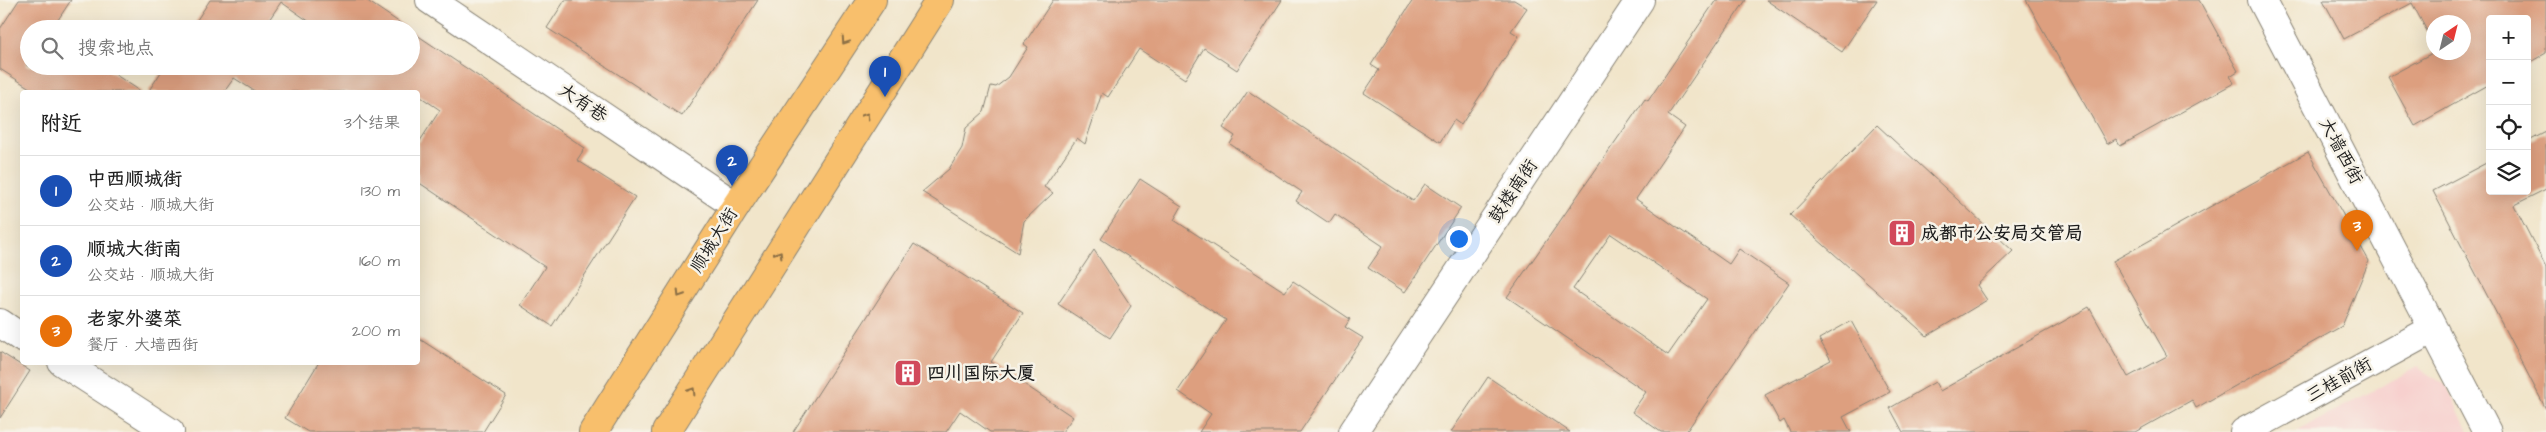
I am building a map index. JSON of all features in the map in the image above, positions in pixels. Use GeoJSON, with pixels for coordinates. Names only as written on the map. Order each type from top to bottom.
{"type":"FeatureCollection","features":[{"type":"Feature","properties":{"kind":"main road","name":"顺城大街"},"geometry":{"type":"LineString","coordinates":[[593,432],[736,206],[872,0]]}},
{"type":"Feature","properties":{"kind":"main road"},"geometry":{"type":"LineString","coordinates":[[666,432],[940,0]]}},
{"type":"Feature","properties":{"kind":"street","name":"大有巷"},"geometry":{"type":"LineString","coordinates":[[430,0],[736,206]]}},
{"type":"Feature","properties":{"kind":"street","name":"鼓楼南街"},"geometry":{"type":"LineString","coordinates":[[1353,432],[1640,0]]}},
{"type":"Feature","properties":{"kind":"street","name":"大墙西街"},"geometry":{"type":"LineString","coordinates":[[2262,0],[2487,432]]}},
{"type":"Feature","properties":{"kind":"street"},"geometry":{"type":"LineString","coordinates":[[0,323],[20,337]]}},
{"type":"Feature","properties":{"kind":"street","name":"三桂前街"},"geometry":{"type":"LineString","coordinates":[[2244,432],[2433,329]]}},
{"type":"Feature","properties":{"kind":"street"},"geometry":{"type":"LineString","coordinates":[[67,365],[170,432]]}},
{"type":"Feature","properties":{"kind":"shaded area"},"geometry":{"type":"Polygon","coordinates":[[[2417,367],[2447,386],[2468,432],[2296,432],[2417,367]]]}},
{"type":"Feature","properties":{"kind":"building"},"geometry":{"type":"Polygon","coordinates":[[[19,0],[71,0],[58,20],[20,20],[20,75],[116,75],[139,90],[33,90],[0,69],[0,29],[19,0]]]}},
{"type":"Feature","properties":{"kind":"building"},"geometry":{"type":"Polygon","coordinates":[[[210,0],[366,0],[396,20],[307,20],[281,2],[269,20],[197,20],[210,0]]]}},
{"type":"Feature","properties":{"kind":"building"},"geometry":{"type":"Polygon","coordinates":[[[565,0],[758,0],[682,116],[547,28],[565,0]]]}},
{"type":"Feature","properties":{"kind":"building"},"geometry":{"type":"Polygon","coordinates":[[[1053,0],[1282,0],[1237,70],[1204,48],[1185,79],[1139,49],[1108,97],[1102,93],[1085,144],[1077,138],[1044,187],[1053,193],[1024,221],[1018,253],[922,192],[949,169],[962,148],[966,128],[984,112],[991,86],[996,87],[1009,77],[1028,47],[1024,44],[1053,0]]]}},
{"type":"Feature","properties":{"kind":"building"},"geometry":{"type":"Polygon","coordinates":[[[1413,0],[1514,0],[1527,8],[1511,31],[1519,36],[1461,125],[1454,120],[1440,142],[1364,93],[1379,70],[1371,65],[1413,0]]]}},
{"type":"Feature","properties":{"kind":"building"},"geometry":{"type":"Polygon","coordinates":[[[1716,0],[1746,0],[1668,115],[1685,127],[1636,199],[1729,264],[1739,249],[1789,283],[1686,432],[1661,432],[1632,412],[1646,392],[1507,297],[1645,99],[1648,101],[1716,0]],[[1611,234],[1573,289],[1668,355],[1707,299],[1611,234]]]}},
{"type":"Feature","properties":{"kind":"building"},"geometry":{"type":"Polygon","coordinates":[[[1766,0],[1877,0],[1842,52],[1766,0]]]}},
{"type":"Feature","properties":{"kind":"building"},"geometry":{"type":"Polygon","coordinates":[[[2026,0],[2199,0],[2238,71],[2230,76],[2234,83],[2120,146],[2116,139],[2107,144],[2026,0]]]}},
{"type":"Feature","properties":{"kind":"building"},"geometry":{"type":"Polygon","coordinates":[[[2323,0],[2546,0],[2546,53],[2531,62],[2531,15],[2486,15],[2486,86],[2415,126],[2388,77],[2426,56],[2426,60],[2471,60],[2471,15],[2426,15],[2426,29],[2412,3],[2344,39],[2323,0]]]}},
{"type":"Feature","properties":{"kind":"building"},"geometry":{"type":"Polygon","coordinates":[[[420,37],[585,148],[577,160],[635,197],[552,326],[520,305],[545,267],[420,183],[420,141],[440,110],[420,96],[420,90],[253,90],[234,78],[225,90],[149,90],[159,75],[420,75],[420,37]]]}},
{"type":"Feature","properties":{"kind":"building"},"geometry":{"type":"Polygon","coordinates":[[[1248,91],[1413,201],[1425,184],[1461,208],[1405,292],[1368,268],[1383,246],[1335,214],[1329,223],[1296,201],[1302,192],[1230,144],[1235,136],[1223,128],[1248,91]]]}},
{"type":"Feature","properties":{"kind":"building","name":"成都市公安局交管局"},"geometry":{"type":"Polygon","coordinates":[[[1877,125],[2013,251],[1977,285],[1987,300],[1927,336],[1790,215],[1877,125]]]}},
{"type":"Feature","properties":{"kind":"building"},"geometry":{"type":"Polygon","coordinates":[[[2546,132],[2546,189],[2514,205],[2546,267],[2546,409],[2433,191],[2486,163],[2486,195],[2531,195],[2531,140],[2546,132]]]}},
{"type":"Feature","properties":{"kind":"building"},"geometry":{"type":"Polygon","coordinates":[[[2308,152],[2369,261],[2342,326],[2196,408],[2192,400],[2135,432],[1903,432],[1890,408],[1935,382],[1940,391],[2089,307],[2128,377],[2167,356],[2113,261],[2308,152]]]}},
{"type":"Feature","properties":{"kind":"building"},"geometry":{"type":"Polygon","coordinates":[[[1140,179],[1182,206],[1174,220],[1285,292],[1293,281],[1350,319],[1345,327],[1363,338],[1300,432],[1199,432],[1211,414],[1178,391],[1226,320],[1101,239],[1140,179]]]}},
{"type":"Feature","properties":{"kind":"building","name":"四川国际大厦"},"geometry":{"type":"Polygon","coordinates":[[[914,244],[1023,313],[991,362],[1073,417],[1062,432],[990,432],[960,411],[946,432],[793,432],[914,244]]]}},
{"type":"Feature","properties":{"kind":"building"},"geometry":{"type":"Polygon","coordinates":[[[1094,250],[1131,306],[1110,338],[1058,304],[1094,250]]]}},
{"type":"Feature","properties":{"kind":"building"},"geometry":{"type":"Polygon","coordinates":[[[1851,321],[1890,392],[1843,417],[1851,432],[1790,432],[1784,420],[1780,423],[1765,395],[1831,360],[1819,339],[1851,321]]]}},
{"type":"Feature","properties":{"kind":"building"},"geometry":{"type":"Polygon","coordinates":[[[420,339],[506,395],[483,432],[308,432],[285,418],[317,365],[420,365],[420,339]]]}},
{"type":"Feature","properties":{"kind":"building"},"geometry":{"type":"Polygon","coordinates":[[[0,352],[30,371],[0,418],[0,352]]]}},
{"type":"Feature","properties":{"kind":"building"},"geometry":{"type":"Polygon","coordinates":[[[1488,377],[1570,432],[1451,432],[1488,377]]]}},
{"type":"Feature","properties":{"kind":"place","name":"中西顺城街"},"geometry":{"type":"Point","coordinates":[885,97]}},
{"type":"Feature","properties":{"kind":"place","name":"顺城大街南"},"geometry":{"type":"Point","coordinates":[732,186]}},
{"type":"Feature","properties":{"kind":"place","name":"成都市公安局交管局"},"geometry":{"type":"Point","coordinates":[1902,233]}},
{"type":"Feature","properties":{"kind":"place","name":"老家外婆菜"},"geometry":{"type":"Point","coordinates":[2357,251]}},
{"type":"Feature","properties":{"kind":"place","name":"四川国际大厦"},"geometry":{"type":"Point","coordinates":[908,373]}}]}
